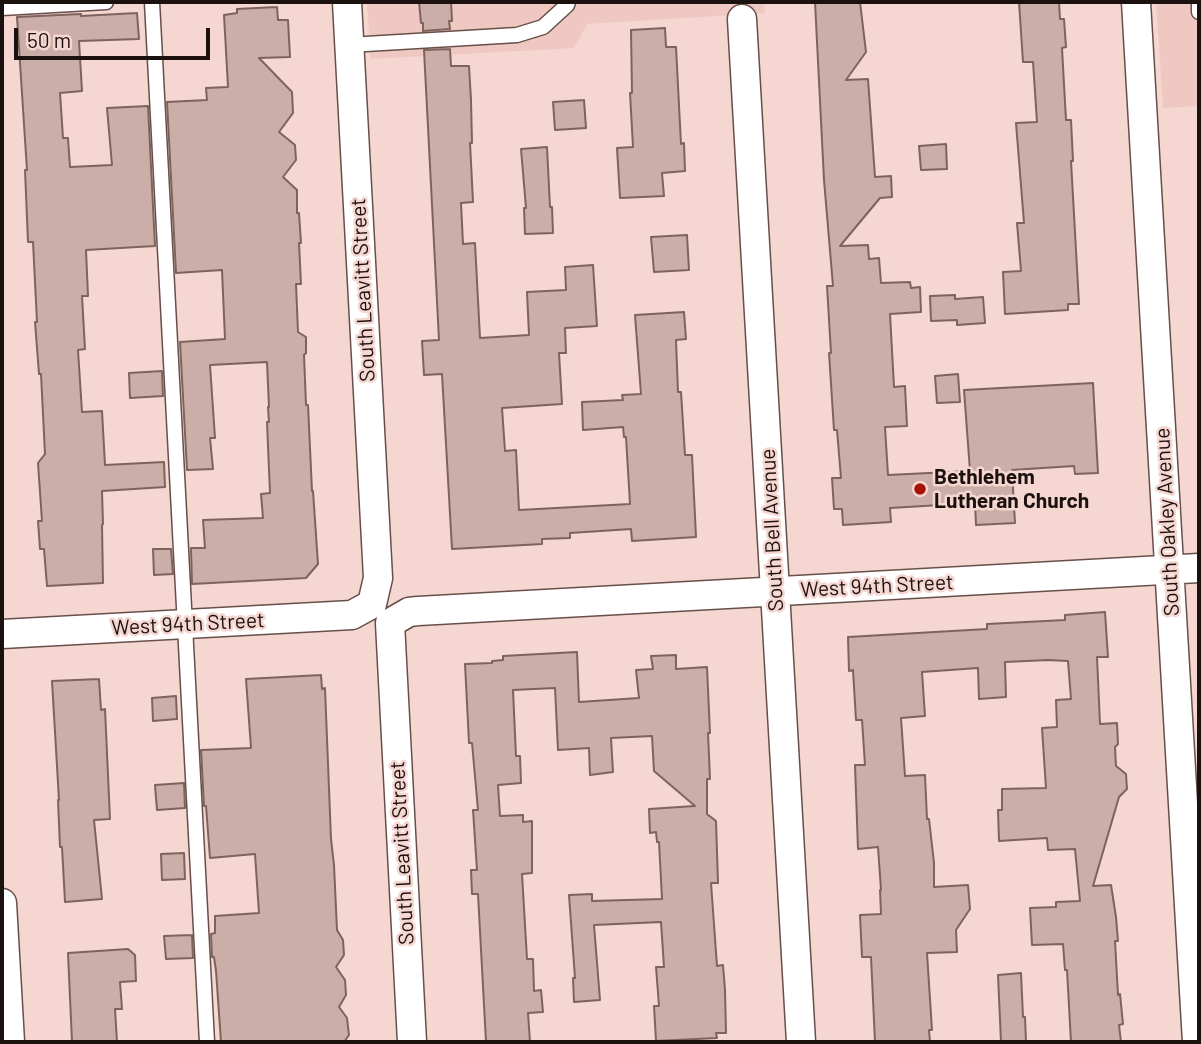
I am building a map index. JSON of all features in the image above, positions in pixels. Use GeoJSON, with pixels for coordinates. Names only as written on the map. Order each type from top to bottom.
{"type":"FeatureCollection","features":[{"type":"Feature","properties":{"kind":"street","name":"South Leavitt Street"},"geometry":{"type":"LineString","coordinates":[[347,2],[387,604],[412,1042]]}},
{"type":"Feature","properties":{"kind":"street","name":"South Oakley Avenue"},"geometry":{"type":"LineString","coordinates":[[1136,2],[1197,1042]]}},
{"type":"Feature","properties":{"kind":"street","name":"South Bell Avenue"},"geometry":{"type":"LineString","coordinates":[[743,19],[801,1042]]}},
{"type":"Feature","properties":{"kind":"street","name":"West 94th Street"},"geometry":{"type":"LineString","coordinates":[[2,634],[352,615],[387,604],[775,591],[1199,568]]}},
{"type":"Feature","properties":{"kind":"street"},"geometry":{"type":"LineString","coordinates":[[2,903],[10,1042]]}},
{"type":"Feature","properties":{"kind":"lane"},"geometry":{"type":"LineString","coordinates":[[2,8],[106,2]]}},
{"type":"Feature","properties":{"kind":"lane"},"geometry":{"type":"LineString","coordinates":[[152,2],[207,1042]]}},
{"type":"Feature","properties":{"kind":"lane"},"geometry":{"type":"LineString","coordinates":[[349,44],[517,35],[543,27],[568,2]]}},
{"type":"Feature","properties":{"kind":"lane"},"geometry":{"type":"LineString","coordinates":[[1199,2],[1199,12]]}},
{"type":"Feature","properties":{"kind":"shaded area"},"geometry":{"type":"Polygon","coordinates":[[[367,2],[764,2],[765,13],[587,24],[574,48],[371,59],[367,2]]]}},
{"type":"Feature","properties":{"kind":"shaded area"},"geometry":{"type":"Polygon","coordinates":[[[1156,2],[1199,2],[1199,106],[1163,108],[1156,2]]]}},
{"type":"Feature","properties":{"kind":"building"},"geometry":{"type":"Polygon","coordinates":[[[419,2],[451,2],[450,29],[423,31],[419,2]]]}},
{"type":"Feature","properties":{"kind":"building"},"geometry":{"type":"Polygon","coordinates":[[[815,2],[860,2],[866,52],[846,80],[868,79],[875,177],[891,176],[892,197],[880,198],[840,246],[868,245],[869,259],[879,258],[881,283],[910,282],[911,288],[920,287],[921,312],[890,314],[894,387],[905,386],[907,426],[885,427],[888,475],[970,471],[964,390],[1093,383],[1098,473],[1075,474],[1074,466],[1012,470],[1015,523],[976,525],[975,503],[890,508],[891,522],[843,525],[842,509],[834,509],[832,478],[841,478],[837,430],[834,430],[829,353],[827,286],[833,286],[824,180],[815,2]]]}},
{"type":"Feature","properties":{"kind":"building"},"geometry":{"type":"Polygon","coordinates":[[[1019,2],[1059,2],[1060,19],[1064,19],[1066,47],[1062,48],[1066,120],[1071,120],[1079,304],[1068,304],[1068,310],[1005,314],[1003,272],[1021,271],[1017,223],[1024,223],[1016,123],[1037,122],[1033,62],[1023,62],[1019,2]]]}},
{"type":"Feature","properties":{"kind":"building"},"geometry":{"type":"Polygon","coordinates":[[[277,7],[278,20],[288,20],[290,57],[259,58],[292,92],[293,113],[279,132],[295,145],[296,160],[283,177],[297,190],[301,243],[301,284],[296,284],[298,332],[306,337],[306,405],[318,564],[306,578],[192,584],[191,548],[205,548],[203,520],[263,518],[261,494],[270,493],[267,362],[210,365],[215,438],[210,438],[213,469],[187,470],[180,342],[225,339],[222,270],[176,273],[167,102],[207,100],[206,88],[228,87],[224,15],[237,13],[237,9],[277,7]]]}},
{"type":"Feature","properties":{"kind":"building"},"geometry":{"type":"Polygon","coordinates":[[[137,13],[139,39],[79,41],[82,91],[60,93],[63,138],[68,138],[70,167],[112,165],[107,108],[148,106],[155,246],[86,250],[88,296],[82,296],[85,349],[78,350],[82,412],[102,411],[105,465],[164,462],[165,487],[102,491],[103,583],[47,586],[44,549],[40,549],[38,521],[42,521],[38,463],[45,454],[35,322],[33,242],[28,242],[27,170],[17,17],[137,13]]]}},
{"type":"Feature","properties":{"kind":"building"},"geometry":{"type":"Polygon","coordinates":[[[665,28],[666,47],[676,47],[685,171],[662,173],[664,196],[620,198],[617,148],[633,147],[631,30],[665,28]]]}},
{"type":"Feature","properties":{"kind":"building"},"geometry":{"type":"Polygon","coordinates":[[[450,49],[451,66],[469,66],[473,202],[461,203],[463,244],[475,243],[480,338],[529,335],[527,292],[566,290],[565,267],[593,265],[597,326],[565,328],[566,353],[559,353],[562,404],[502,408],[505,451],[516,450],[519,510],[630,504],[623,427],[583,430],[582,402],[623,400],[622,395],[641,394],[635,315],[684,312],[686,339],[676,340],[678,392],[681,392],[685,455],[692,455],[696,537],[632,541],[631,529],[570,533],[570,538],[542,539],[542,544],[452,549],[442,374],[424,375],[422,341],[439,340],[424,50],[450,49]]]}},
{"type":"Feature","properties":{"kind":"building"},"geometry":{"type":"Polygon","coordinates":[[[584,100],[586,128],[555,130],[553,102],[584,100]]]}},
{"type":"Feature","properties":{"kind":"building"},"geometry":{"type":"Polygon","coordinates":[[[946,144],[947,169],[921,170],[919,146],[946,144]]]}},
{"type":"Feature","properties":{"kind":"building"},"geometry":{"type":"Polygon","coordinates":[[[547,147],[553,233],[525,234],[526,208],[521,149],[547,147]]]}},
{"type":"Feature","properties":{"kind":"building"},"geometry":{"type":"Polygon","coordinates":[[[687,235],[689,270],[654,272],[651,237],[687,235]]]}},
{"type":"Feature","properties":{"kind":"building"},"geometry":{"type":"Polygon","coordinates":[[[955,295],[955,299],[983,297],[985,323],[957,325],[957,320],[931,321],[930,296],[955,295]]]}},
{"type":"Feature","properties":{"kind":"building"},"geometry":{"type":"Polygon","coordinates":[[[162,371],[163,396],[130,398],[129,373],[162,371]]]}},
{"type":"Feature","properties":{"kind":"building"},"geometry":{"type":"Polygon","coordinates":[[[958,374],[960,402],[937,403],[935,376],[958,374]]]}},
{"type":"Feature","properties":{"kind":"building"},"geometry":{"type":"Polygon","coordinates":[[[153,549],[171,549],[173,574],[154,575],[153,549]]]}},
{"type":"Feature","properties":{"kind":"building"},"geometry":{"type":"Polygon","coordinates":[[[1105,612],[1108,657],[1097,657],[1100,724],[1117,723],[1116,766],[1126,774],[1127,789],[1119,797],[1093,886],[1111,885],[1118,941],[1115,941],[1118,995],[1120,994],[1123,1024],[1119,1025],[1121,1042],[1071,1042],[1063,944],[1032,945],[1030,908],[1056,907],[1056,902],[1080,901],[1075,849],[1048,850],[1047,838],[999,841],[998,810],[1002,810],[1002,789],[1046,788],[1042,728],[1057,727],[1056,700],[1071,699],[1068,661],[1048,660],[1005,662],[1006,697],[979,699],[978,668],[922,672],[925,716],[901,718],[905,776],[925,775],[934,887],[968,885],[970,909],[956,930],[957,952],[927,953],[932,1030],[929,1030],[930,1042],[875,1042],[871,957],[862,957],[860,915],[881,914],[881,890],[878,847],[858,849],[855,765],[865,765],[862,720],[856,720],[853,670],[849,671],[848,637],[987,629],[987,624],[1065,620],[1065,615],[1105,612]]]}},
{"type":"Feature","properties":{"kind":"building"},"geometry":{"type":"Polygon","coordinates":[[[577,652],[579,702],[639,698],[636,670],[653,669],[651,656],[676,655],[676,669],[707,667],[710,779],[707,779],[707,814],[716,821],[718,883],[711,883],[717,966],[723,965],[725,990],[726,1033],[716,1033],[717,1038],[656,1041],[654,1006],[659,1006],[656,967],[664,967],[661,922],[594,925],[600,1000],[574,1002],[575,978],[569,895],[592,894],[592,901],[662,899],[659,842],[656,832],[650,833],[649,809],[695,806],[654,771],[652,736],[611,738],[613,772],[590,775],[589,748],[558,750],[555,688],[513,690],[516,756],[520,756],[521,783],[498,785],[500,816],[523,815],[523,822],[532,821],[532,873],[522,874],[527,959],[533,959],[534,991],[541,990],[543,1012],[528,1013],[530,1042],[486,1042],[478,894],[472,894],[471,870],[477,870],[473,810],[478,810],[472,743],[469,743],[465,664],[492,663],[503,660],[503,656],[577,652]]]}},
{"type":"Feature","properties":{"kind":"building"},"geometry":{"type":"Polygon","coordinates":[[[321,675],[322,689],[325,688],[337,930],[343,940],[344,955],[336,967],[345,980],[346,995],[339,1007],[347,1018],[349,1035],[344,1042],[221,1042],[211,934],[215,933],[215,916],[259,913],[255,854],[210,858],[201,750],[251,748],[246,679],[321,675]]]}},
{"type":"Feature","properties":{"kind":"building"},"geometry":{"type":"Polygon","coordinates":[[[99,679],[101,710],[105,709],[110,819],[94,820],[102,899],[65,902],[52,681],[99,679]]]}},
{"type":"Feature","properties":{"kind":"building"},"geometry":{"type":"Polygon","coordinates":[[[176,696],[177,719],[153,721],[152,698],[176,696]]]}},
{"type":"Feature","properties":{"kind":"building"},"geometry":{"type":"Polygon","coordinates":[[[184,783],[185,808],[157,810],[155,785],[184,783]]]}},
{"type":"Feature","properties":{"kind":"building"},"geometry":{"type":"Polygon","coordinates":[[[184,853],[185,879],[162,880],[161,854],[184,853]]]}},
{"type":"Feature","properties":{"kind":"building"},"geometry":{"type":"Polygon","coordinates":[[[192,935],[193,958],[166,959],[164,936],[192,935]]]}},
{"type":"Feature","properties":{"kind":"building"},"geometry":{"type":"Polygon","coordinates":[[[128,949],[135,955],[136,981],[120,982],[122,1009],[115,1009],[117,1042],[72,1042],[68,953],[128,949]]]}},
{"type":"Feature","properties":{"kind":"building"},"geometry":{"type":"Polygon","coordinates":[[[1021,973],[1026,1042],[1001,1042],[998,975],[1021,973]]]}},
{"type":"Feature","properties":{"kind":"place","name":"Bethlehem Lutheran Church"},"geometry":{"type":"Point","coordinates":[920,489]}}]}
